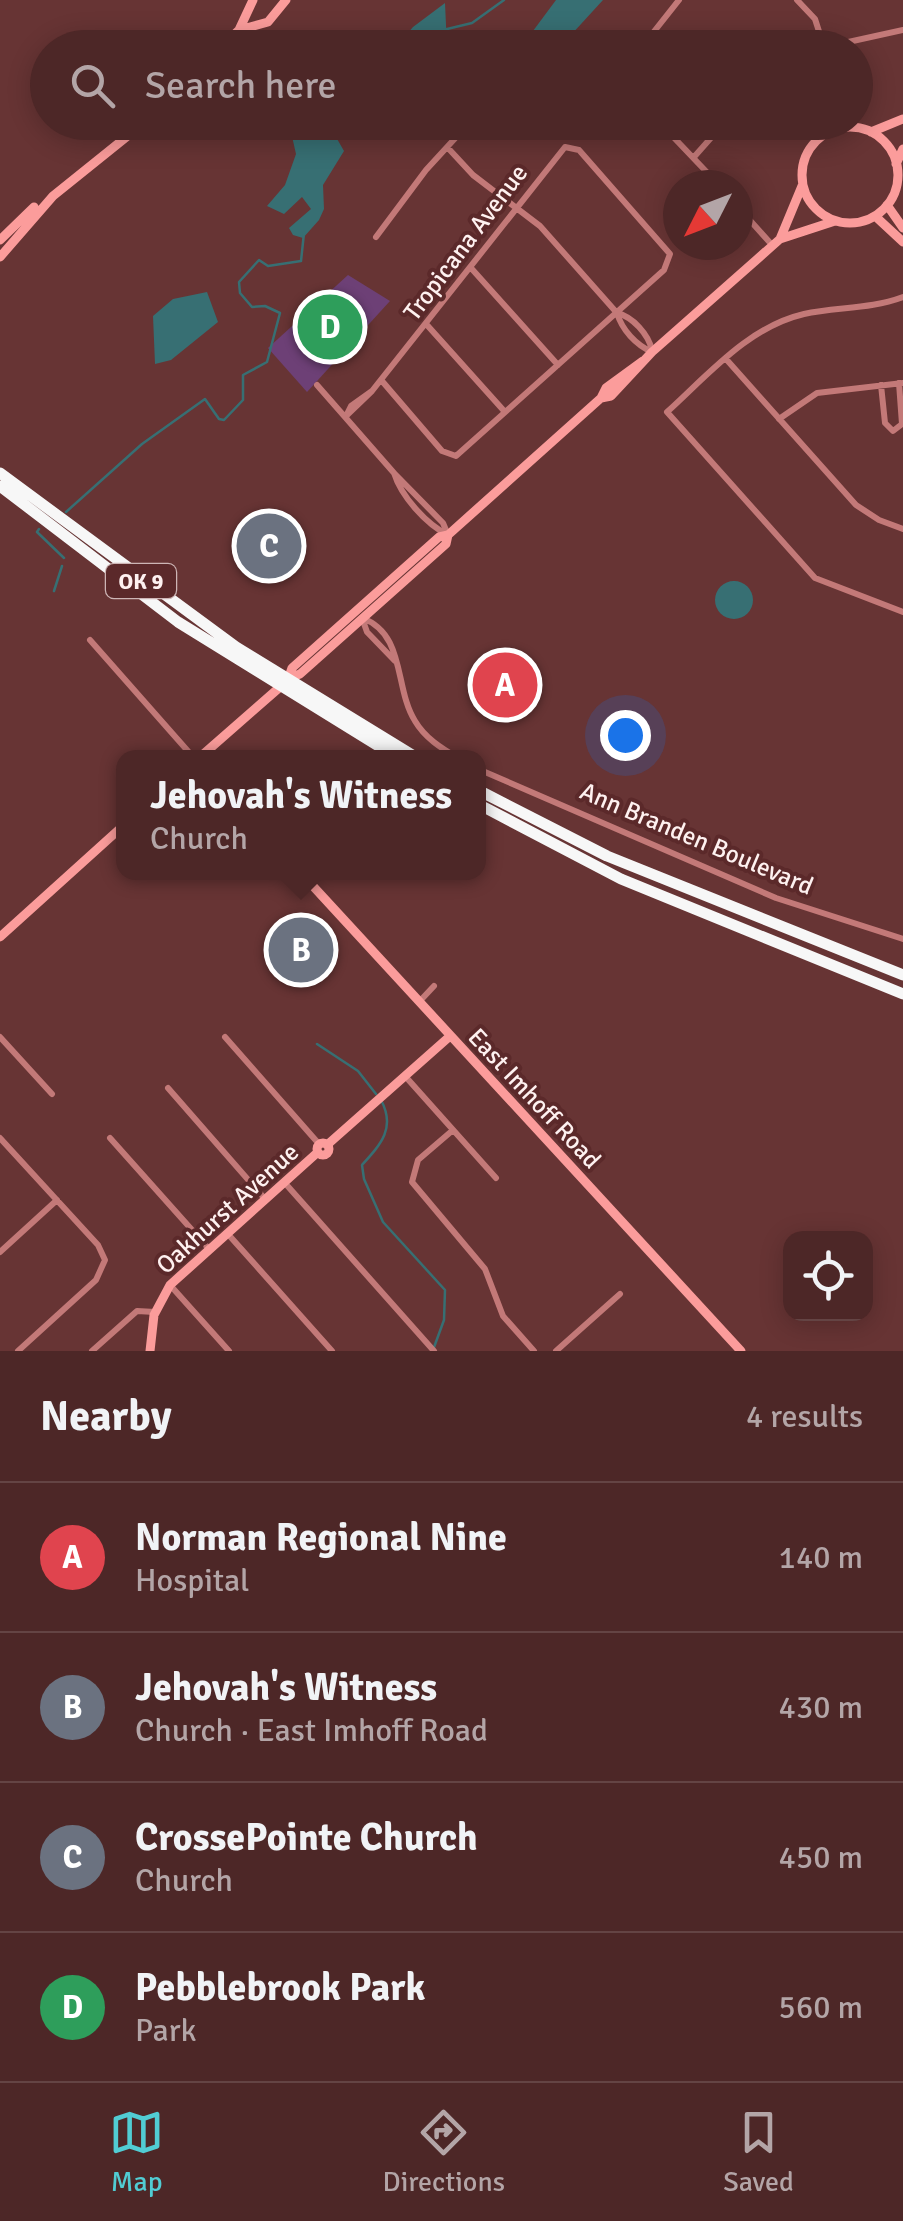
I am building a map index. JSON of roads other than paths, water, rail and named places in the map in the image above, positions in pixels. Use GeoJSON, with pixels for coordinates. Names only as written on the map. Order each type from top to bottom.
{"type":"FeatureCollection","features":[{"type":"Feature","properties":{"kind":"highway","name":"OK 9"},"geometry":{"type":"LineString","coordinates":[[0,473],[151,588],[386,750]]}},
{"type":"Feature","properties":{"kind":"highway","name":"OK 9"},"geometry":{"type":"LineString","coordinates":[[0,486],[178,622],[403,750]]}},
{"type":"Feature","properties":{"kind":"highway"},"geometry":{"type":"LineString","coordinates":[[486,794],[607,856],[903,973]]}},
{"type":"Feature","properties":{"kind":"highway"},"geometry":{"type":"LineString","coordinates":[[486,808],[622,878],[903,994]]}},
{"type":"Feature","properties":{"kind":"highway"},"geometry":{"type":"LineString","coordinates":[[865,979],[903,1002]]}},
{"type":"Feature","properties":{"kind":"street"},"geometry":{"type":"LineString","coordinates":[[239,30],[253,0]]}},
{"type":"Feature","properties":{"kind":"street"},"geometry":{"type":"LineString","coordinates":[[239,30],[268,22],[286,0]]}},
{"type":"Feature","properties":{"kind":"street"},"geometry":{"type":"LineString","coordinates":[[655,30],[679,0]]}},
{"type":"Feature","properties":{"kind":"street"},"geometry":{"type":"LineString","coordinates":[[797,0],[815,20],[818,30]]}},
{"type":"Feature","properties":{"kind":"street"},"geometry":{"type":"LineString","coordinates":[[873,36],[903,30]]}},
{"type":"Feature","properties":{"kind":"street"},"geometry":{"type":"LineString","coordinates":[[873,131],[903,120]]}},
{"type":"Feature","properties":{"kind":"street"},"geometry":{"type":"LineString","coordinates":[[286,682],[292,668],[305,656],[439,537],[448,535],[601,398],[606,388],[776,242],[835,221],[856,223],[875,216],[887,205],[896,187],[896,164],[888,147],[873,134]]}},
{"type":"Feature","properties":{"kind":"street"},"geometry":{"type":"LineString","coordinates":[[0,257],[53,196],[123,140]]}},
{"type":"Feature","properties":{"kind":"street"},"geometry":{"type":"LineString","coordinates":[[376,237],[426,170],[455,140]]}},
{"type":"Feature","properties":{"kind":"street"},"geometry":{"type":"LineString","coordinates":[[677,140],[706,170]]}},
{"type":"Feature","properties":{"kind":"street"},"geometry":{"type":"LineString","coordinates":[[694,157],[709,140]]}},
{"type":"Feature","properties":{"kind":"street"},"geometry":{"type":"LineString","coordinates":[[776,242],[803,185],[804,160],[817,140]]}},
{"type":"Feature","properties":{"kind":"street","name":"Tropicana Avenue"},"geometry":{"type":"LineString","coordinates":[[346,416],[382,381],[427,325],[558,152],[572,146],[671,258],[617,313]]}},
{"type":"Feature","properties":{"kind":"street"},"geometry":{"type":"LineString","coordinates":[[448,148],[474,175],[549,235],[617,313],[628,316],[650,340],[652,352]]}},
{"type":"Feature","properties":{"kind":"street"},"geometry":{"type":"LineString","coordinates":[[896,164],[903,150]]}},
{"type":"Feature","properties":{"kind":"street"},"geometry":{"type":"LineString","coordinates":[[803,185],[812,204],[835,221]]}},
{"type":"Feature","properties":{"kind":"street"},"geometry":{"type":"LineString","coordinates":[[0,240],[38,203],[53,196]]}},
{"type":"Feature","properties":{"kind":"street"},"geometry":{"type":"LineString","coordinates":[[887,205],[903,228]]}},
{"type":"Feature","properties":{"kind":"street"},"geometry":{"type":"LineString","coordinates":[[875,216],[903,242]]}},
{"type":"Feature","properties":{"kind":"street"},"geometry":{"type":"LineString","coordinates":[[753,220],[776,242]]}},
{"type":"Feature","properties":{"kind":"street"},"geometry":{"type":"LineString","coordinates":[[470,268],[558,365]]}},
{"type":"Feature","properties":{"kind":"street"},"geometry":{"type":"LineString","coordinates":[[903,298],[785,320],[752,336],[667,412],[815,578],[903,612]]}},
{"type":"Feature","properties":{"kind":"street"},"geometry":{"type":"LineString","coordinates":[[382,381],[442,451],[452,456],[617,313]]}},
{"type":"Feature","properties":{"kind":"street"},"geometry":{"type":"LineString","coordinates":[[427,325],[505,412]]}},
{"type":"Feature","properties":{"kind":"street"},"geometry":{"type":"LineString","coordinates":[[726,359],[856,505],[879,520],[903,528]]}},
{"type":"Feature","properties":{"kind":"street"},"geometry":{"type":"LineString","coordinates":[[779,419],[812,395],[881,385],[901,383],[902,424],[894,431],[885,423],[881,385]]}},
{"type":"Feature","properties":{"kind":"street"},"geometry":{"type":"LineString","coordinates":[[206,750],[446,544],[448,535],[443,523],[318,385]]}},
{"type":"Feature","properties":{"kind":"street"},"geometry":{"type":"LineString","coordinates":[[362,618],[376,624],[385,634],[415,721],[446,750]]}},
{"type":"Feature","properties":{"kind":"street"},"geometry":{"type":"LineString","coordinates":[[90,640],[190,750]]}},
{"type":"Feature","properties":{"kind":"street","name":"Ann Branden Boulevard"},"geometry":{"type":"LineString","coordinates":[[486,772],[776,898],[903,939]]}},
{"type":"Feature","properties":{"kind":"street"},"geometry":{"type":"LineString","coordinates":[[0,937],[116,831]]}},
{"type":"Feature","properties":{"kind":"street","name":"East Imhoff Road"},"geometry":{"type":"LineString","coordinates":[[307,880],[741,1351]]}},
{"type":"Feature","properties":{"kind":"street"},"geometry":{"type":"LineString","coordinates":[[418,1003],[434,986]]}},
{"type":"Feature","properties":{"kind":"street"},"geometry":{"type":"LineString","coordinates":[[0,1037],[52,1094]]}},
{"type":"Feature","properties":{"kind":"street"},"geometry":{"type":"LineString","coordinates":[[225,1037],[322,1147]]}},
{"type":"Feature","properties":{"kind":"street","name":"Oakhurst Avenue"},"geometry":{"type":"LineString","coordinates":[[150,1351],[155,1312],[170,1285],[449,1037]]}},
{"type":"Feature","properties":{"kind":"street"},"geometry":{"type":"LineString","coordinates":[[405,1076],[496,1178]]}},
{"type":"Feature","properties":{"kind":"street"},"geometry":{"type":"LineString","coordinates":[[168,1088],[266,1199]]}},
{"type":"Feature","properties":{"kind":"street"},"geometry":{"type":"LineString","coordinates":[[452,1130],[418,1160],[412,1182],[485,1269],[503,1316],[534,1351]]}},
{"type":"Feature","properties":{"kind":"street"},"geometry":{"type":"LineString","coordinates":[[0,1138],[102,1251],[105,1266],[18,1351]]}},
{"type":"Feature","properties":{"kind":"street"},"geometry":{"type":"LineString","coordinates":[[110,1138],[209,1249]]}},
{"type":"Feature","properties":{"kind":"street"},"geometry":{"type":"LineString","coordinates":[[284,1182],[432,1350]]}},
{"type":"Feature","properties":{"kind":"street"},"geometry":{"type":"LineString","coordinates":[[0,1252],[56,1200]]}},
{"type":"Feature","properties":{"kind":"street"},"geometry":{"type":"LineString","coordinates":[[228,1232],[332,1351]]}},
{"type":"Feature","properties":{"kind":"street"},"geometry":{"type":"LineString","coordinates":[[170,1285],[230,1351]]}},
{"type":"Feature","properties":{"kind":"street"},"geometry":{"type":"LineString","coordinates":[[556,1351],[620,1294]]}},
{"type":"Feature","properties":{"kind":"street"},"geometry":{"type":"LineString","coordinates":[[92,1351],[136,1310],[155,1312]]}},
{"type":"Feature","properties":{"kind":"water"},"geometry":{"type":"Polygon","coordinates":[[[556,0],[603,0],[576,30],[534,30],[556,0]]]}},
{"type":"Feature","properties":{"kind":"water"},"geometry":{"type":"Polygon","coordinates":[[[445,3],[446,30],[410,30],[445,3]]]}},
{"type":"Feature","properties":{"kind":"water"},"geometry":{"type":"Polygon","coordinates":[[[293,140],[338,140],[344,151],[323,185],[324,209],[319,220],[303,238],[293,235],[289,228],[311,209],[302,197],[284,214],[267,206],[285,185],[296,154],[293,140]]]}},
{"type":"Feature","properties":{"kind":"water"},"geometry":{"type":"Polygon","coordinates":[[[207,292],[218,322],[171,360],[155,364],[153,316],[173,299],[207,292]]]}},
{"type":"Feature","properties":{"kind":"water"},"geometry":{"type":"Polygon","coordinates":[[[734,581],[748,586],[753,600],[748,614],[734,619],[720,614],[715,600],[720,586],[734,581]]]}},
{"type":"Feature","properties":{"kind":"waterway"},"geometry":{"type":"LineString","coordinates":[[443,30],[472,23],[504,0]]}},
{"type":"Feature","properties":{"kind":"waterway"},"geometry":{"type":"LineString","coordinates":[[66,512],[142,444],[205,399],[219,419],[224,420],[243,400],[243,375],[267,362],[280,313],[265,306],[252,307],[240,293],[239,282],[259,260],[268,266],[301,261],[304,233]]}},
{"type":"Feature","properties":{"kind":"waterway"},"geometry":{"type":"LineString","coordinates":[[39,529],[37,532],[64,558]]}},
{"type":"Feature","properties":{"kind":"waterway"},"geometry":{"type":"LineString","coordinates":[[54,591],[62,566]]}},
{"type":"Feature","properties":{"kind":"waterway"},"geometry":{"type":"LineString","coordinates":[[317,1044],[358,1071],[376,1094]]}},
{"type":"Feature","properties":{"kind":"waterway"},"geometry":{"type":"LineString","coordinates":[[381,1100],[387,1127],[362,1165],[364,1179],[383,1222],[445,1290],[444,1320],[433,1350]]}},
{"type":"Feature","properties":{"kind":"place","name":"Pebblebrook Park"},"geometry":{"type":"Point","coordinates":[330,327]}},
{"type":"Feature","properties":{"kind":"place","name":"CrossePointe Church"},"geometry":{"type":"Point","coordinates":[269,546]}},
{"type":"Feature","properties":{"kind":"place","name":"Norman Regional Nine"},"geometry":{"type":"Point","coordinates":[505,685]}},
{"type":"Feature","properties":{"kind":"place","name":"Jehovah's Witness"},"geometry":{"type":"Point","coordinates":[301,950]}}]}
